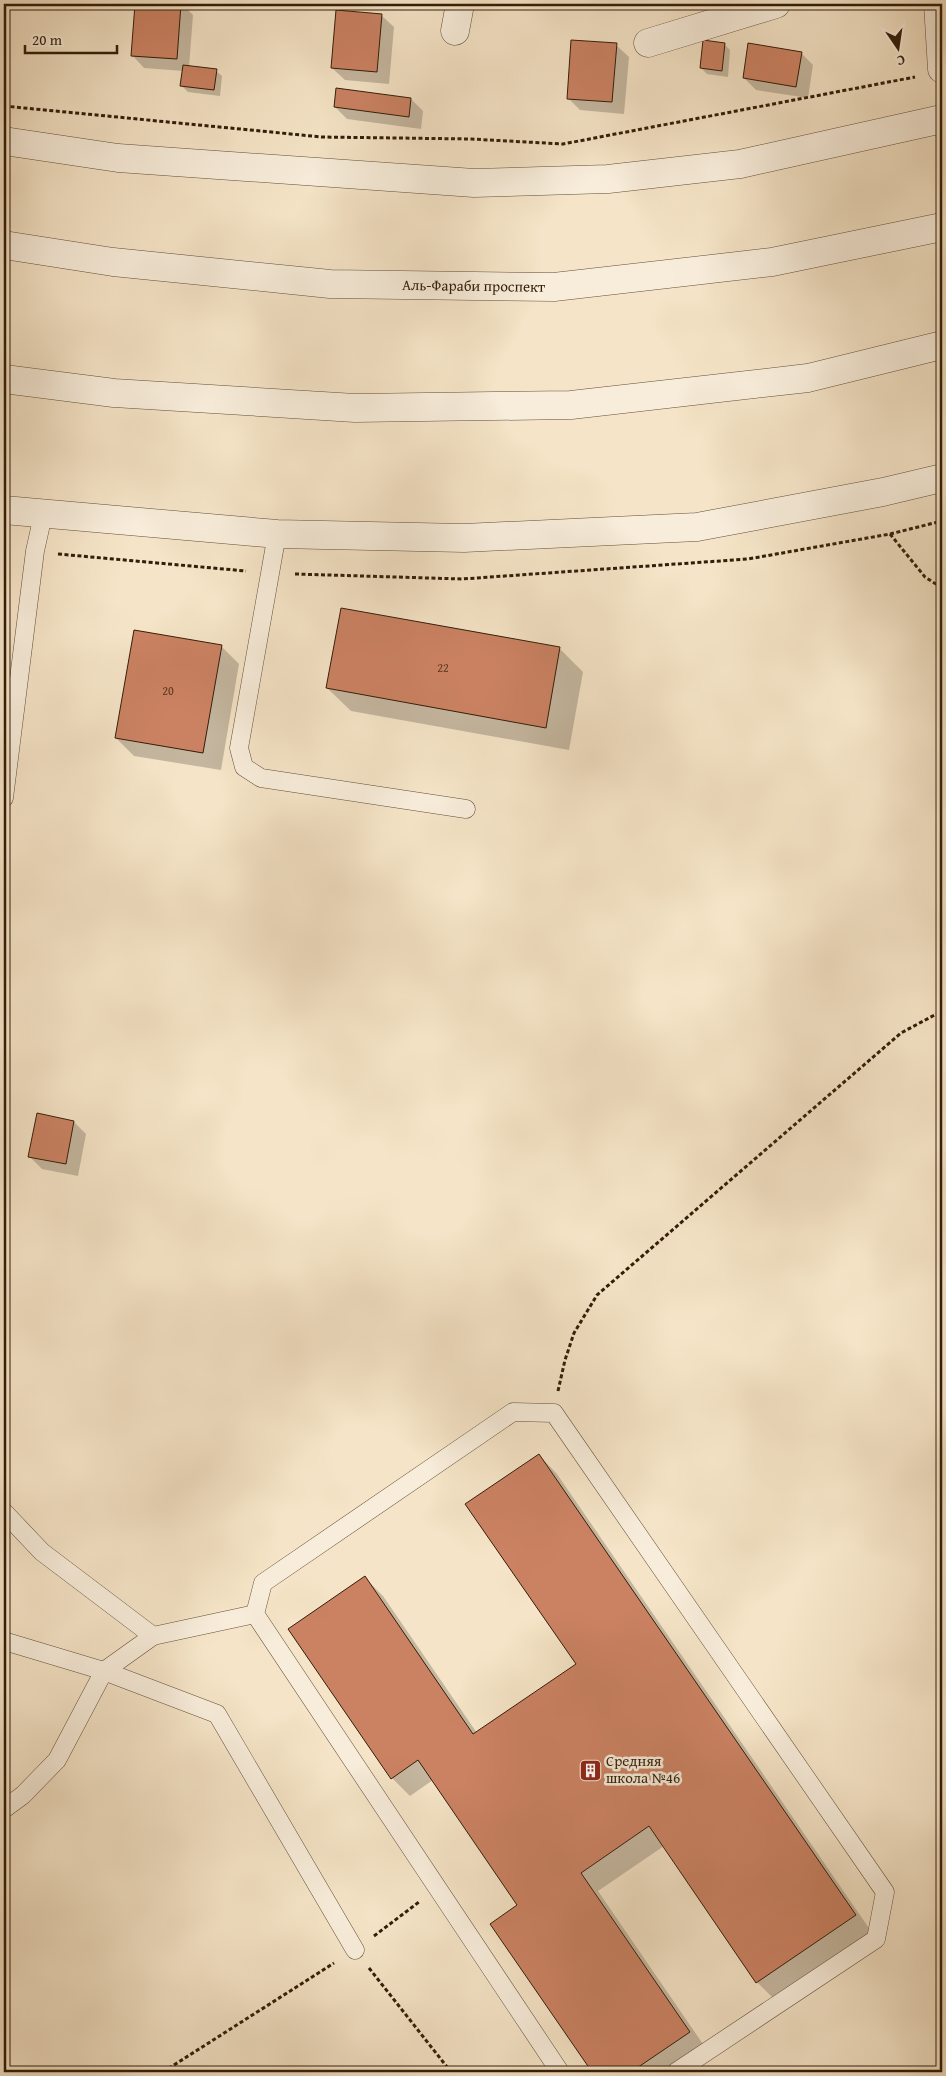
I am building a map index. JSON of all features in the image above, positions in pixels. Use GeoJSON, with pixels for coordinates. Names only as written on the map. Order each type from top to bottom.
{"type":"FeatureCollection","features":[{"type":"Feature","properties":{"kind":"street"},"geometry":{"type":"LineString","coordinates":[[455,31],[460,4]]}},
{"type":"Feature","properties":{"kind":"street"},"geometry":{"type":"LineString","coordinates":[[648,43],[776,4]]}},
{"type":"Feature","properties":{"kind":"street"},"geometry":{"type":"LineString","coordinates":[[932,72],[938,4]]}},
{"type":"Feature","properties":{"kind":"street"},"geometry":{"type":"LineString","coordinates":[[4,141],[118,158],[474,183],[608,179],[740,164],[942,119]]}},
{"type":"Feature","properties":{"kind":"street","name":"Аль-Фараби проспект"},"geometry":{"type":"LineString","coordinates":[[4,245],[114,262],[330,284],[554,287],[772,262],[942,227]]}},
{"type":"Feature","properties":{"kind":"street"},"geometry":{"type":"LineString","coordinates":[[4,379],[114,393],[355,408],[571,405],[808,378],[942,345]]}},
{"type":"Feature","properties":{"kind":"street"},"geometry":{"type":"LineString","coordinates":[[4,510],[43,515],[277,534],[464,538],[697,527],[883,492],[942,478]]}},
{"type":"Feature","properties":{"kind":"lane"},"geometry":{"type":"LineString","coordinates":[[4,798],[35,551],[43,515]]}},
{"type":"Feature","properties":{"kind":"lane"},"geometry":{"type":"LineString","coordinates":[[277,534],[239,748],[244,767],[260,778],[466,809]]}},
{"type":"Feature","properties":{"kind":"lane"},"geometry":{"type":"LineString","coordinates":[[560,2072],[255,1614],[263,1584],[513,1412],[554,1413],[885,1892],[876,1940],[676,2072]]}},
{"type":"Feature","properties":{"kind":"lane"},"geometry":{"type":"LineString","coordinates":[[4,1512],[42,1552],[153,1636]]}},
{"type":"Feature","properties":{"kind":"lane"},"geometry":{"type":"LineString","coordinates":[[4,1809],[23,1795],[57,1760],[104,1671],[153,1636],[255,1614]]}},
{"type":"Feature","properties":{"kind":"lane"},"geometry":{"type":"LineString","coordinates":[[4,1641],[104,1671],[217,1714],[355,1950]]}},
{"type":"Feature","properties":{"kind":"path"},"geometry":{"type":"LineString","coordinates":[[4,106],[322,137],[471,139],[563,144],[932,72]]}},
{"type":"Feature","properties":{"kind":"path"},"geometry":{"type":"LineString","coordinates":[[890,534],[925,577],[942,588]]}},
{"type":"Feature","properties":{"kind":"path"},"geometry":{"type":"LineString","coordinates":[[554,1413],[564,1360],[574,1333],[597,1295],[901,1033],[942,1010]]}},
{"type":"Feature","properties":{"kind":"path"},"geometry":{"type":"LineString","coordinates":[[163,2072],[355,1950],[438,1889]]}},
{"type":"Feature","properties":{"kind":"path"},"geometry":{"type":"LineString","coordinates":[[355,1950],[451,2072]]}},
{"type":"Feature","properties":{"kind":"building"},"geometry":{"type":"Polygon","coordinates":[[[135,4],[181,4],[177,59],[131,56],[135,4]]]}},
{"type":"Feature","properties":{"kind":"building"},"geometry":{"type":"Polygon","coordinates":[[[336,10],[382,14],[377,72],[331,68],[336,10]]]}},
{"type":"Feature","properties":{"kind":"building"},"geometry":{"type":"Polygon","coordinates":[[[571,40],[617,43],[612,102],[567,99],[571,40]]]}},
{"type":"Feature","properties":{"kind":"building"},"geometry":{"type":"Polygon","coordinates":[[[703,40],[725,43],[722,71],[700,68],[703,40]]]}},
{"type":"Feature","properties":{"kind":"building"},"geometry":{"type":"Polygon","coordinates":[[[748,43],[802,52],[796,87],[743,78],[748,43]]]}},
{"type":"Feature","properties":{"kind":"building"},"geometry":{"type":"Polygon","coordinates":[[[183,65],[217,69],[214,90],[180,86],[183,65]]]}},
{"type":"Feature","properties":{"kind":"building"},"geometry":{"type":"Polygon","coordinates":[[[336,88],[411,98],[409,117],[334,107],[336,88]]]}},
{"type":"Feature","properties":{"kind":"building"},"geometry":{"type":"Polygon","coordinates":[[[341,608],[560,647],[546,728],[326,688],[341,608]]]}},
{"type":"Feature","properties":{"kind":"building"},"geometry":{"type":"Polygon","coordinates":[[[134,630],[222,645],[203,753],[115,738],[134,630]]]}},
{"type":"Feature","properties":{"kind":"building"},"geometry":{"type":"Polygon","coordinates":[[[37,1113],[74,1121],[66,1164],[28,1157],[37,1113]]]}},
{"type":"Feature","properties":{"kind":"building","name":"Средняя школа №46"},"geometry":{"type":"Polygon","coordinates":[[[539,1454],[856,1915],[756,1983],[649,1826],[581,1873],[690,2032],[631,2072],[592,2072],[490,1924],[517,1905],[418,1760],[391,1779],[288,1629],[365,1576],[473,1734],[576,1664],[465,1504],[539,1454]]]}},
{"type":"Feature","properties":{"kind":"place","name":"Средняя школа №46"},"geometry":{"type":"Point","coordinates":[590,1770]}}]}
